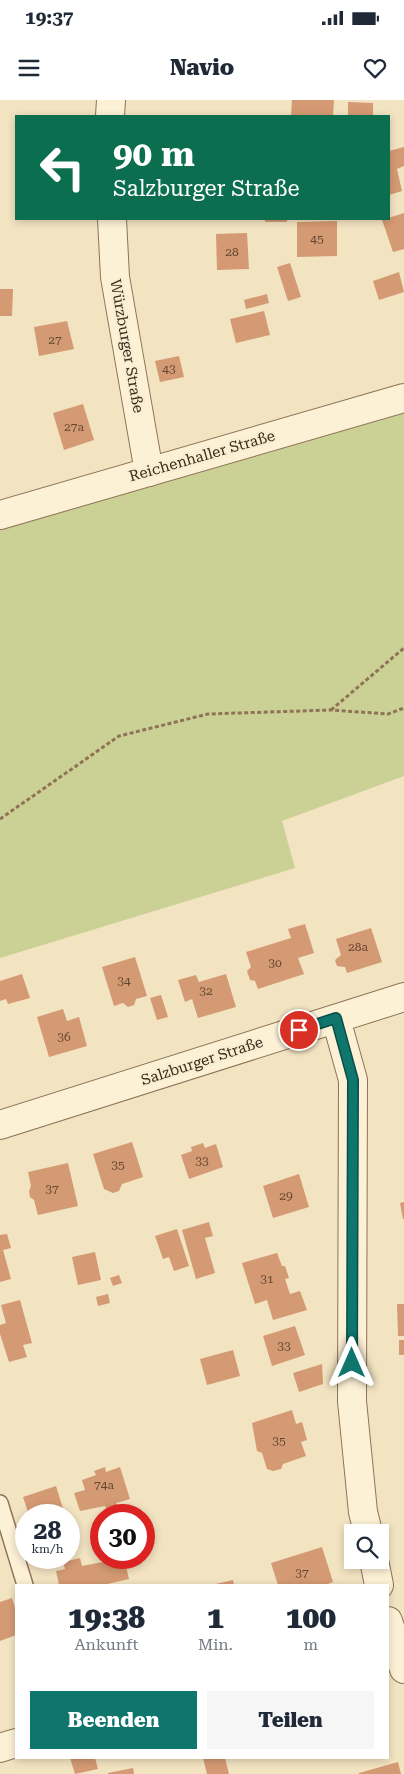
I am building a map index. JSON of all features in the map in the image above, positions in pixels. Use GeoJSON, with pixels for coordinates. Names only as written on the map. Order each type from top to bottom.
{"type":"FeatureCollection","features":[{"type":"Feature","properties":{"kind":"street"},"geometry":{"type":"LineString","coordinates":[[110,115],[111,100]]}},
{"type":"Feature","properties":{"kind":"street","name":"Würzburger Straße"},"geometry":{"type":"LineString","coordinates":[[112,220],[115,277],[149,472]]}},
{"type":"Feature","properties":{"kind":"street","name":"Reichenhaller Straße"},"geometry":{"type":"LineString","coordinates":[[0,514],[404,398]]}},
{"type":"Feature","properties":{"kind":"street","name":"Salzburger Straße"},"geometry":{"type":"LineString","coordinates":[[0,1125],[404,997]]}},
{"type":"Feature","properties":{"kind":"street"},"geometry":{"type":"LineString","coordinates":[[336,1018],[353,1080],[352,1401],[363,1512],[366,1524]]}},
{"type":"Feature","properties":{"kind":"street"},"geometry":{"type":"LineString","coordinates":[[376,1569],[379,1584]]}},
{"type":"Feature","properties":{"kind":"street"},"geometry":{"type":"LineString","coordinates":[[389,1620],[404,1615]]}},
{"type":"Feature","properties":{"kind":"street"},"geometry":{"type":"LineString","coordinates":[[389,1623],[404,1669]]}},
{"type":"Feature","properties":{"kind":"street"},"geometry":{"type":"LineString","coordinates":[[0,1748],[15,1743]]}},
{"type":"Feature","properties":{"kind":"lane"},"geometry":{"type":"LineString","coordinates":[[0,1503],[26,1584]]}},
{"type":"Feature","properties":{"kind":"path"},"geometry":{"type":"LineString","coordinates":[[331,710],[404,648]]}},
{"type":"Feature","properties":{"kind":"path"},"geometry":{"type":"LineString","coordinates":[[0,819],[119,736],[208,714],[331,710],[388,714],[404,708]]}},
{"type":"Feature","properties":{"kind":"green space"},"geometry":{"type":"Polygon","coordinates":[[[404,394],[404,776],[282,821],[295,868],[0,958],[0,513],[404,394]]]}},
{"type":"Feature","properties":{"kind":"building"},"geometry":{"type":"Polygon","coordinates":[[[292,100],[334,100],[333,115],[291,115],[292,100]]]}},
{"type":"Feature","properties":{"kind":"building"},"geometry":{"type":"Polygon","coordinates":[[[348,102],[373,103],[373,115],[348,115],[348,102]]]}},
{"type":"Feature","properties":{"kind":"building"},"geometry":{"type":"Polygon","coordinates":[[[404,147],[404,166],[397,169],[402,191],[390,195],[390,151],[404,147]]]}},
{"type":"Feature","properties":{"kind":"building"},"geometry":{"type":"Polygon","coordinates":[[[404,213],[404,249],[393,252],[382,220],[390,220],[390,217],[404,213]]]}},
{"type":"Feature","properties":{"kind":"building"},"geometry":{"type":"Polygon","coordinates":[[[265,220],[287,220],[287,222],[265,222],[265,220]]]}},
{"type":"Feature","properties":{"kind":"building"},"geometry":{"type":"Polygon","coordinates":[[[337,221],[337,256],[297,257],[297,222],[337,221]]]}},
{"type":"Feature","properties":{"kind":"building"},"geometry":{"type":"Polygon","coordinates":[[[247,233],[249,269],[217,270],[216,234],[247,233]]]}},
{"type":"Feature","properties":{"kind":"building"},"geometry":{"type":"Polygon","coordinates":[[[290,263],[301,297],[288,301],[277,267],[290,263]]]}},
{"type":"Feature","properties":{"kind":"building"},"geometry":{"type":"Polygon","coordinates":[[[399,272],[404,292],[379,300],[373,281],[399,272]]]}},
{"type":"Feature","properties":{"kind":"building"},"geometry":{"type":"Polygon","coordinates":[[[0,289],[13,289],[12,316],[0,316],[0,289]]]}},
{"type":"Feature","properties":{"kind":"building"},"geometry":{"type":"Polygon","coordinates":[[[267,294],[269,303],[246,309],[244,300],[267,294]]]}},
{"type":"Feature","properties":{"kind":"building"},"geometry":{"type":"Polygon","coordinates":[[[264,311],[270,335],[236,343],[230,319],[264,311]]]}},
{"type":"Feature","properties":{"kind":"building"},"geometry":{"type":"Polygon","coordinates":[[[67,321],[74,349],[39,356],[34,327],[67,321]]]}},
{"type":"Feature","properties":{"kind":"building"},"geometry":{"type":"Polygon","coordinates":[[[179,356],[184,377],[160,382],[155,361],[179,356]]]}},
{"type":"Feature","properties":{"kind":"building"},"geometry":{"type":"Polygon","coordinates":[[[83,404],[94,440],[64,450],[53,413],[83,404]]]}},
{"type":"Feature","properties":{"kind":"building"},"geometry":{"type":"Polygon","coordinates":[[[305,924],[314,953],[298,958],[304,974],[258,989],[255,981],[250,980],[247,971],[251,967],[246,952],[291,938],[288,929],[305,924]]]}},
{"type":"Feature","properties":{"kind":"building"},"geometry":{"type":"Polygon","coordinates":[[[371,928],[382,962],[347,973],[345,967],[337,966],[335,960],[341,955],[336,939],[371,928]]]}},
{"type":"Feature","properties":{"kind":"building"},"geometry":{"type":"Polygon","coordinates":[[[135,957],[147,996],[136,999],[134,1005],[128,1007],[123,1003],[114,1006],[102,967],[135,957]]]}},
{"type":"Feature","properties":{"kind":"building"},"geometry":{"type":"Polygon","coordinates":[[[22,974],[30,998],[8,1004],[6,999],[0,1001],[0,981],[22,974]]]}},
{"type":"Feature","properties":{"kind":"building"},"geometry":{"type":"Polygon","coordinates":[[[226,974],[236,1007],[198,1018],[192,999],[185,1002],[178,980],[196,975],[199,982],[226,974]]]}},
{"type":"Feature","properties":{"kind":"building"},"geometry":{"type":"Polygon","coordinates":[[[161,995],[168,1017],[157,1020],[150,998],[161,995]]]}},
{"type":"Feature","properties":{"kind":"building"},"geometry":{"type":"Polygon","coordinates":[[[63,1009],[67,1021],[79,1017],[87,1046],[49,1057],[37,1017],[63,1009]]]}},
{"type":"Feature","properties":{"kind":"building"},"geometry":{"type":"Polygon","coordinates":[[[132,1142],[143,1177],[122,1184],[119,1191],[113,1193],[104,1189],[93,1154],[132,1142]]]}},
{"type":"Feature","properties":{"kind":"building"},"geometry":{"type":"Polygon","coordinates":[[[203,1143],[205,1148],[216,1144],[223,1167],[189,1179],[181,1155],[192,1151],[191,1147],[203,1143]]]}},
{"type":"Feature","properties":{"kind":"building"},"geometry":{"type":"Polygon","coordinates":[[[68,1163],[78,1206],[38,1215],[34,1200],[30,1197],[29,1191],[31,1186],[28,1172],[68,1163]]]}},
{"type":"Feature","properties":{"kind":"building"},"geometry":{"type":"Polygon","coordinates":[[[299,1174],[309,1207],[273,1218],[263,1186],[299,1174]]]}},
{"type":"Feature","properties":{"kind":"building"},"geometry":{"type":"Polygon","coordinates":[[[404,1202],[404,1219],[403,1219],[400,1203],[404,1202]]]}},
{"type":"Feature","properties":{"kind":"building"},"geometry":{"type":"Polygon","coordinates":[[[209,1222],[213,1236],[205,1238],[215,1273],[196,1279],[182,1230],[209,1222]]]}},
{"type":"Feature","properties":{"kind":"building"},"geometry":{"type":"Polygon","coordinates":[[[177,1229],[189,1266],[174,1271],[169,1257],[163,1259],[155,1236],[177,1229]]]}},
{"type":"Feature","properties":{"kind":"building"},"geometry":{"type":"Polygon","coordinates":[[[7,1234],[11,1248],[3,1250],[11,1279],[0,1282],[0,1235],[7,1234]]]}},
{"type":"Feature","properties":{"kind":"building"},"geometry":{"type":"Polygon","coordinates":[[[95,1252],[101,1280],[78,1285],[72,1257],[95,1252]]]}},
{"type":"Feature","properties":{"kind":"building"},"geometry":{"type":"Polygon","coordinates":[[[277,1253],[282,1266],[285,1266],[289,1278],[285,1279],[290,1294],[300,1291],[307,1310],[273,1320],[267,1300],[255,1304],[242,1263],[277,1253]]]}},
{"type":"Feature","properties":{"kind":"building"},"geometry":{"type":"Polygon","coordinates":[[[119,1275],[122,1283],[113,1286],[110,1278],[119,1275]]]}},
{"type":"Feature","properties":{"kind":"building"},"geometry":{"type":"Polygon","coordinates":[[[108,1294],[110,1303],[98,1306],[96,1297],[108,1294]]]}},
{"type":"Feature","properties":{"kind":"building"},"geometry":{"type":"Polygon","coordinates":[[[20,1300],[32,1343],[23,1345],[27,1357],[9,1362],[0,1334],[0,1325],[6,1323],[1,1305],[20,1300]]]}},
{"type":"Feature","properties":{"kind":"building"},"geometry":{"type":"Polygon","coordinates":[[[397,1304],[404,1304],[404,1336],[398,1336],[397,1304]]]}},
{"type":"Feature","properties":{"kind":"building"},"geometry":{"type":"Polygon","coordinates":[[[295,1326],[305,1355],[272,1366],[263,1336],[295,1326]]]}},
{"type":"Feature","properties":{"kind":"building"},"geometry":{"type":"Polygon","coordinates":[[[399,1340],[404,1340],[404,1355],[399,1355],[399,1340]]]}},
{"type":"Feature","properties":{"kind":"building"},"geometry":{"type":"Polygon","coordinates":[[[233,1350],[240,1376],[207,1385],[200,1359],[233,1350]]]}},
{"type":"Feature","properties":{"kind":"building"},"geometry":{"type":"Polygon","coordinates":[[[322,1364],[323,1384],[299,1392],[293,1373],[322,1364]]]}},
{"type":"Feature","properties":{"kind":"building"},"geometry":{"type":"Polygon","coordinates":[[[292,1410],[296,1424],[302,1422],[307,1440],[301,1442],[306,1456],[283,1464],[281,1469],[273,1471],[267,1469],[262,1453],[257,1451],[252,1423],[292,1410]]]}},
{"type":"Feature","properties":{"kind":"building"},"geometry":{"type":"Polygon","coordinates":[[[105,1467],[106,1472],[120,1467],[130,1499],[116,1504],[90,1504],[90,1509],[80,1511],[80,1504],[78,1504],[74,1493],[85,1490],[82,1480],[96,1475],[94,1471],[105,1467]]]}},
{"type":"Feature","properties":{"kind":"building"},"geometry":{"type":"Polygon","coordinates":[[[56,1486],[62,1504],[25,1504],[23,1497],[56,1486]]]}},
{"type":"Feature","properties":{"kind":"building"},"geometry":{"type":"Polygon","coordinates":[[[322,1547],[333,1582],[328,1584],[278,1584],[271,1563],[322,1547]]]}},
{"type":"Feature","properties":{"kind":"building"},"geometry":{"type":"Polygon","coordinates":[[[80,1558],[82,1566],[90,1564],[90,1569],[127,1569],[129,1579],[107,1584],[59,1584],[56,1571],[80,1569],[80,1558]]]}},
{"type":"Feature","properties":{"kind":"building"},"geometry":{"type":"Polygon","coordinates":[[[233,1580],[234,1584],[216,1584],[233,1580]]]}},
{"type":"Feature","properties":{"kind":"building"},"geometry":{"type":"Polygon","coordinates":[[[12,1598],[15,1608],[15,1635],[0,1641],[0,1602],[12,1598]]]}},
{"type":"Feature","properties":{"kind":"building"},"geometry":{"type":"Polygon","coordinates":[[[70,1759],[95,1759],[98,1769],[75,1774],[70,1759]]]}},
{"type":"Feature","properties":{"kind":"building"},"geometry":{"type":"Polygon","coordinates":[[[203,1759],[225,1759],[229,1774],[207,1774],[203,1759]]]}},
{"type":"Feature","properties":{"kind":"building"},"geometry":{"type":"Polygon","coordinates":[[[398,1762],[401,1774],[359,1774],[359,1773],[398,1762]]]}},
{"type":"Feature","properties":{"kind":"building"},"geometry":{"type":"Polygon","coordinates":[[[133,1768],[134,1774],[108,1774],[108,1773],[133,1768]]]}},
{"type":"Feature","properties":{"kind":"route"},"geometry":{"type":"LineString","coordinates":[[299,1030],[336,1018],[353,1080],[352,1363]]}}]}
